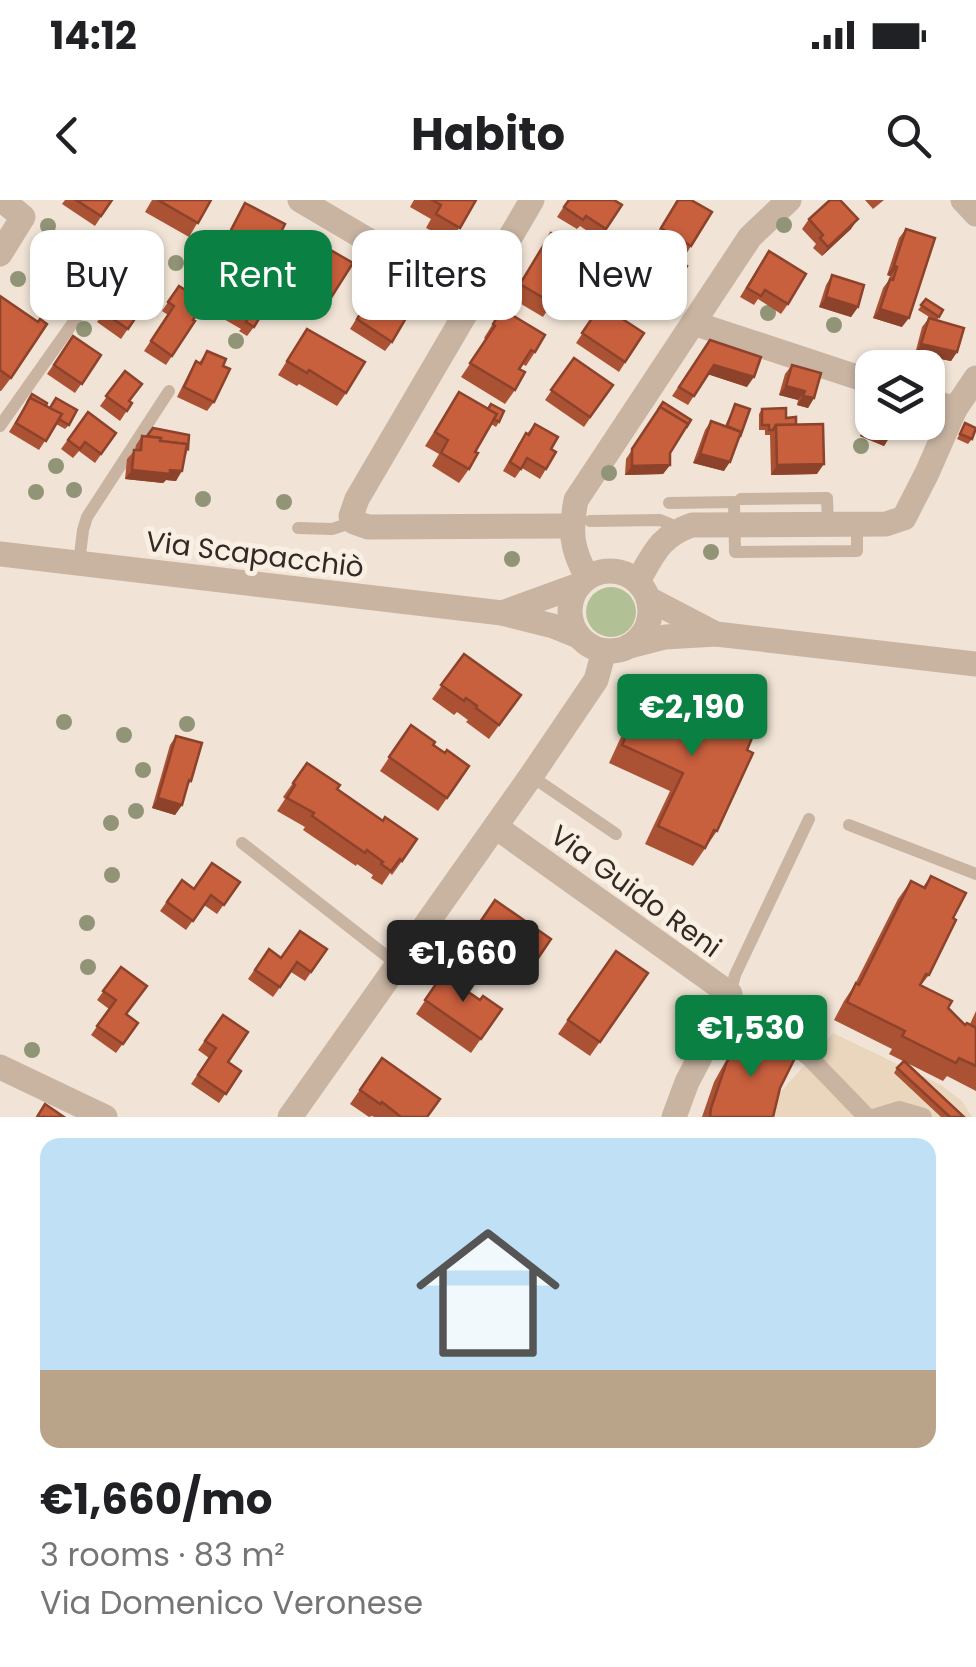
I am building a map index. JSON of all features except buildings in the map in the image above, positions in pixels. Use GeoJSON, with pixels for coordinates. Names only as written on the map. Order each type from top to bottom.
{"type":"FeatureCollection","features":[{"type":"Feature","properties":{"kind":"street"},"geometry":{"type":"LineString","coordinates":[[0,254],[24,216],[2,200]]}},
{"type":"Feature","properties":{"kind":"street"},"geometry":{"type":"LineString","coordinates":[[300,200],[352,231]]}},
{"type":"Feature","properties":{"kind":"street"},"geometry":{"type":"LineString","coordinates":[[515,230],[532,200]]}},
{"type":"Feature","properties":{"kind":"street"},"geometry":{"type":"LineString","coordinates":[[578,636],[569,610],[572,596],[583,581],[573,547],[580,523],[576,500],[750,237],[789,200]]}},
{"type":"Feature","properties":{"kind":"street"},"geometry":{"type":"LineString","coordinates":[[963,200],[976,214]]}},
{"type":"Feature","properties":{"kind":"street"},"geometry":{"type":"LineString","coordinates":[[462,320],[357,499],[351,516],[354,522],[368,526],[580,523]]}},
{"type":"Feature","properties":{"kind":"street"},"geometry":{"type":"LineString","coordinates":[[693,323],[855,376]]}},
{"type":"Feature","properties":{"kind":"street"},"geometry":{"type":"LineString","coordinates":[[630,646],[648,626],[651,612],[644,590],[655,550],[674,531],[692,525],[735,525],[766,512],[828,524],[886,524],[904,518],[954,409],[976,378]]}},
{"type":"Feature","properties":{"kind":"street"},"geometry":{"type":"LineString","coordinates":[[945,406],[954,409]]}},
{"type":"Feature","properties":{"kind":"street","name":"Via Scapacchiò"},"geometry":{"type":"LineString","coordinates":[[0,554],[502,613],[553,626],[604,651],[618,651],[666,637],[716,634],[976,664]]}},
{"type":"Feature","properties":{"kind":"street","name":"Via Scapacchiò"},"geometry":{"type":"LineString","coordinates":[[502,613],[606,570],[618,571],[716,634]]}},
{"type":"Feature","properties":{"kind":"street"},"geometry":{"type":"LineString","coordinates":[[290,1117],[532,776],[596,680],[604,651]]}},
{"type":"Feature","properties":{"kind":"street","name":"Via Guido Reni"},"geometry":{"type":"LineString","coordinates":[[496,826],[739,1002],[724,1009],[674,1117]]}},
{"type":"Feature","properties":{"kind":"street"},"geometry":{"type":"LineString","coordinates":[[739,1002],[810,1058],[867,1117]]}},
{"type":"Feature","properties":{"kind":"street"},"geometry":{"type":"LineString","coordinates":[[0,1067],[105,1117]]}},
{"type":"Feature","properties":{"kind":"street"},"geometry":{"type":"LineString","coordinates":[[876,1117],[900,1110],[922,1117]]}},
{"type":"Feature","properties":{"kind":"lane"},"geometry":{"type":"LineString","coordinates":[[0,426],[75,320]]}},
{"type":"Feature","properties":{"kind":"lane"},"geometry":{"type":"LineString","coordinates":[[78,563],[87,516],[169,391]]}},
{"type":"Feature","properties":{"kind":"lane"},"geometry":{"type":"LineString","coordinates":[[741,499],[766,512]]}},
{"type":"Feature","properties":{"kind":"lane"},"geometry":{"type":"LineString","coordinates":[[669,503],[734,502],[735,552],[857,551],[857,524]]}},
{"type":"Feature","properties":{"kind":"lane"},"geometry":{"type":"LineString","coordinates":[[580,523],[660,520],[670,524],[674,531]]}},
{"type":"Feature","properties":{"kind":"lane"},"geometry":{"type":"LineString","coordinates":[[298,528],[332,529],[354,522]]}},
{"type":"Feature","properties":{"kind":"lane"},"geometry":{"type":"LineString","coordinates":[[532,776],[616,834]]}},
{"type":"Feature","properties":{"kind":"lane"},"geometry":{"type":"LineString","coordinates":[[739,1002],[736,974],[808,819]]}},
{"type":"Feature","properties":{"kind":"lane"},"geometry":{"type":"LineString","coordinates":[[848,825],[976,874]]}},
{"type":"Feature","properties":{"kind":"lane"},"geometry":{"type":"LineString","coordinates":[[242,842],[398,964]]}},
{"type":"Feature","properties":{"kind":"green space"},"geometry":{"type":"Polygon","coordinates":[[[611,587],[629,594],[636,612],[629,630],[611,637],[593,630],[586,612],[593,594],[611,587]]]}},
{"type":"Feature","properties":{"kind":"shaded area"},"geometry":{"type":"Polygon","coordinates":[[[833,1033],[941,1085],[962,1101],[972,1117],[769,1117],[779,1094],[833,1033]]]}}]}
